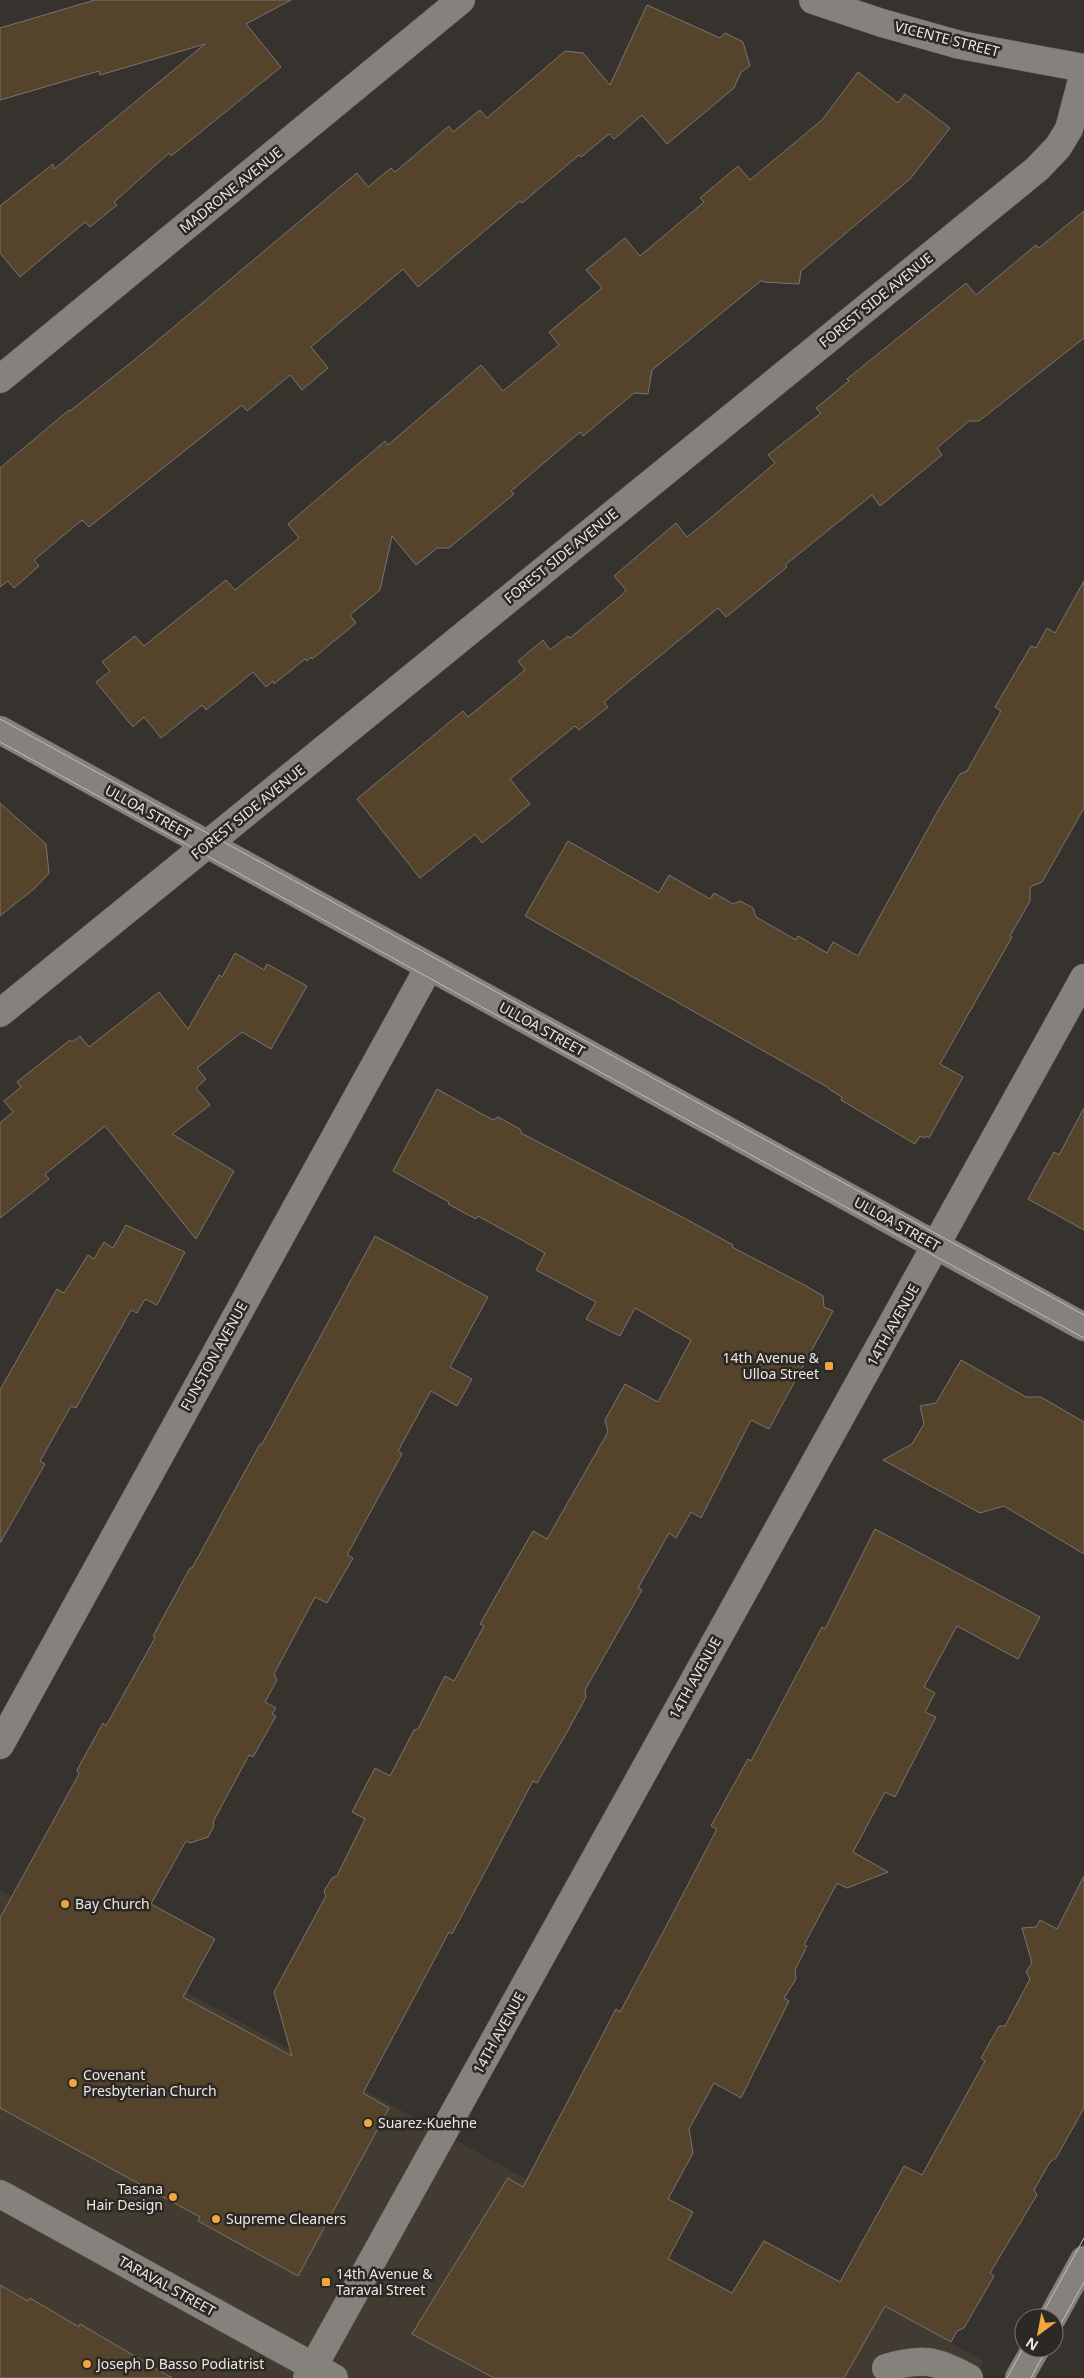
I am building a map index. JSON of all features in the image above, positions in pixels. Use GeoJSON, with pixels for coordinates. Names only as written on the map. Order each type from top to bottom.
{"type":"FeatureCollection","features":[{"type":"Feature","properties":{"kind":"street","name":"MADRONE AVENUE"},"geometry":{"type":"LineString","coordinates":[[0,379],[461,0]]}},
{"type":"Feature","properties":{"kind":"street","name":"VICENTE STREET"},"geometry":{"type":"LineString","coordinates":[[813,0],[882,24],[960,45],[1084,70]]}},
{"type":"Feature","properties":{"kind":"street","name":"FOREST SIDE AVENUE"},"geometry":{"type":"LineString","coordinates":[[0,1013],[1037,169],[1058,147],[1069,129],[1084,70]]}},
{"type":"Feature","properties":{"kind":"street","name":"ULLOA STREET"},"geometry":{"type":"LineString","coordinates":[[0,730],[1084,1327]]}},
{"type":"Feature","properties":{"kind":"street","name":"FUNSTON AVENUE"},"geometry":{"type":"LineString","coordinates":[[0,1745],[429,967]]}},
{"type":"Feature","properties":{"kind":"street","name":"14TH AVENUE"},"geometry":{"type":"LineString","coordinates":[[318,2374],[769,1544],[1084,978]]}},
{"type":"Feature","properties":{"kind":"street","name":"TARAVAL STREET"},"geometry":{"type":"LineString","coordinates":[[0,2194],[318,2374]]}},
{"type":"Feature","properties":{"kind":"street"},"geometry":{"type":"LineString","coordinates":[[1058,2308],[1084,2260]]}},
{"type":"Feature","properties":{"kind":"street"},"geometry":{"type":"LineString","coordinates":[[1019,2378],[1030,2358]]}},
{"type":"Feature","properties":{"kind":"street"},"geometry":{"type":"LineString","coordinates":[[886,2368],[912,2360],[934,2362],[949,2367],[969,2378]]}},
{"type":"Feature","properties":{"kind":"shaded area"},"geometry":{"type":"Polygon","coordinates":[[[0,1890],[732,2292],[763,2239],[984,2361],[974,2378],[0,2378],[0,1890]]]}},
{"type":"Feature","properties":{"kind":"building"},"geometry":{"type":"Polygon","coordinates":[[[95,0],[291,0],[246,24],[281,67],[171,156],[169,153],[114,202],[117,205],[90,227],[85,222],[20,277],[0,253],[0,206],[53,164],[54,169],[205,44],[100,75],[99,71],[0,100],[0,28],[95,0]]]}},
{"type":"Feature","properties":{"kind":"building"},"geometry":{"type":"Polygon","coordinates":[[[647,5],[720,38],[725,33],[743,42],[750,66],[741,72],[734,88],[667,144],[642,115],[614,139],[609,134],[581,157],[579,155],[522,203],[520,201],[418,287],[403,269],[311,347],[328,368],[302,390],[290,375],[247,411],[242,405],[89,527],[82,520],[34,560],[39,566],[14,588],[8,581],[0,587],[0,468],[69,410],[138,357],[357,173],[368,187],[391,168],[395,172],[449,126],[453,132],[480,110],[487,118],[565,51],[583,53],[610,85],[647,5]]]}},
{"type":"Feature","properties":{"kind":"building"},"geometry":{"type":"Polygon","coordinates":[[[858,72],[898,103],[905,94],[950,128],[910,179],[801,271],[799,284],[763,282],[762,280],[652,370],[648,394],[634,393],[583,436],[580,432],[511,491],[514,494],[449,548],[437,548],[416,565],[392,536],[380,590],[350,615],[356,623],[312,659],[311,657],[307,661],[305,659],[274,684],[273,681],[266,687],[253,672],[206,710],[202,705],[161,738],[144,717],[133,727],[96,682],[110,671],[102,662],[135,636],[144,646],[226,580],[235,590],[299,538],[288,524],[385,441],[388,445],[481,365],[503,391],[559,345],[549,332],[602,288],[586,270],[625,238],[640,256],[704,202],[700,198],[738,166],[750,180],[822,120],[858,72]]]}},
{"type":"Feature","properties":{"kind":"building"},"geometry":{"type":"Polygon","coordinates":[[[1084,211],[1084,338],[979,421],[969,421],[937,448],[942,455],[880,506],[872,495],[785,565],[787,567],[726,617],[718,608],[604,702],[608,707],[579,730],[575,726],[510,779],[530,804],[482,843],[475,834],[420,878],[357,799],[463,711],[468,717],[525,670],[518,661],[543,640],[550,650],[568,636],[570,638],[623,594],[626,590],[614,576],[676,523],[687,537],[713,516],[775,463],[768,455],[821,413],[816,408],[849,381],[847,379],[966,283],[976,295],[1036,245],[1039,248],[1084,211]]]}},
{"type":"Feature","properties":{"kind":"building"},"geometry":{"type":"Polygon","coordinates":[[[1084,581],[1084,808],[1042,882],[1030,887],[1030,901],[1010,936],[1012,937],[940,1064],[963,1077],[929,1138],[920,1136],[915,1144],[841,1100],[842,1097],[829,1088],[525,916],[568,841],[659,893],[669,875],[710,899],[714,893],[733,904],[740,901],[753,908],[756,917],[796,940],[798,936],[827,953],[833,942],[858,956],[940,807],[960,774],[967,771],[1001,711],[995,707],[1031,646],[1036,648],[1047,628],[1055,633],[1084,581]]]}},
{"type":"Feature","properties":{"kind":"building"},"geometry":{"type":"Polygon","coordinates":[[[0,803],[46,844],[49,873],[35,888],[0,916],[0,803]]]}},
{"type":"Feature","properties":{"kind":"building"},"geometry":{"type":"Polygon","coordinates":[[[235,953],[264,970],[267,964],[307,986],[271,1049],[242,1032],[197,1068],[206,1079],[196,1088],[210,1105],[172,1134],[234,1171],[196,1239],[105,1126],[45,1174],[49,1179],[0,1218],[0,1123],[13,1112],[4,1101],[21,1087],[17,1082],[70,1040],[72,1042],[80,1036],[89,1047],[159,992],[188,1029],[219,975],[222,977],[235,953]]]}},
{"type":"Feature","properties":{"kind":"building"},"geometry":{"type":"Polygon","coordinates":[[[437,1089],[493,1120],[498,1117],[520,1129],[521,1133],[684,1218],[733,1245],[732,1247],[808,1287],[823,1296],[824,1307],[833,1311],[769,1429],[751,1420],[701,1518],[691,1512],[676,1538],[669,1533],[638,1588],[642,1590],[585,1690],[586,1697],[566,1734],[537,1783],[533,1781],[452,1934],[449,1932],[363,2093],[389,2108],[298,2276],[198,2221],[200,2217],[0,2108],[0,1918],[79,1774],[77,1770],[103,1723],[106,1726],[155,1638],[153,1636],[190,1568],[192,1568],[260,1444],[262,1444],[375,1236],[488,1297],[450,1367],[472,1379],[457,1406],[431,1391],[398,1451],[402,1454],[347,1555],[353,1558],[327,1603],[315,1597],[274,1674],[277,1680],[265,1702],[276,1708],[272,1714],[276,1716],[253,1757],[249,1755],[213,1822],[214,1826],[208,1837],[190,1843],[186,1841],[151,1904],[215,1939],[183,1997],[292,2056],[274,1992],[326,1896],[324,1891],[332,1878],[337,1876],[365,1819],[352,1812],[375,1768],[390,1776],[414,1730],[418,1729],[445,1676],[454,1681],[484,1626],[480,1624],[533,1531],[547,1539],[608,1432],[605,1420],[625,1384],[658,1402],[691,1340],[635,1308],[620,1336],[586,1319],[596,1302],[536,1270],[545,1253],[478,1216],[476,1219],[448,1204],[449,1202],[393,1171],[437,1089]]]}},
{"type":"Feature","properties":{"kind":"building"},"geometry":{"type":"Polygon","coordinates":[[[1084,1108],[1084,1230],[1028,1199],[1054,1152],[1059,1155],[1084,1108]]]}},
{"type":"Feature","properties":{"kind":"building"},"geometry":{"type":"Polygon","coordinates":[[[126,1225],[185,1252],[157,1305],[145,1299],[137,1313],[131,1310],[76,1408],[71,1406],[40,1461],[45,1464],[0,1543],[0,1390],[57,1289],[64,1293],[88,1255],[94,1259],[104,1242],[113,1248],[126,1225]]]}},
{"type":"Feature","properties":{"kind":"building"},"geometry":{"type":"Polygon","coordinates":[[[961,1360],[1026,1397],[1041,1397],[1084,1422],[1084,1554],[1004,1506],[980,1513],[883,1460],[912,1444],[924,1424],[920,1406],[936,1403],[961,1360]]]}},
{"type":"Feature","properties":{"kind":"building"},"geometry":{"type":"Polygon","coordinates":[[[875,1529],[1040,1617],[1018,1659],[957,1626],[924,1687],[935,1693],[925,1712],[936,1717],[895,1797],[885,1792],[853,1852],[888,1872],[847,1888],[837,1883],[804,1945],[807,1946],[795,1970],[796,1979],[784,1998],[789,2001],[741,2098],[714,2083],[689,2129],[693,2153],[668,2199],[693,2212],[668,2259],[732,2293],[764,2241],[840,2282],[904,2166],[922,2175],[985,2061],[981,2058],[999,2026],[1005,2026],[1030,1979],[1026,1972],[1032,1963],[1022,1928],[1036,1927],[1040,1920],[1057,1929],[1084,1876],[1084,2108],[1056,2158],[1050,2162],[1034,2190],[1037,2195],[990,2273],[994,2276],[964,2328],[957,2331],[951,2342],[885,2306],[844,2378],[494,2378],[412,2334],[508,2178],[523,2187],[616,2009],[620,2012],[717,1829],[711,1826],[748,1759],[751,1761],[822,1627],[825,1629],[875,1529]]]}},
{"type":"Feature","properties":{"kind":"building"},"geometry":{"type":"Polygon","coordinates":[[[0,2285],[28,2301],[30,2298],[79,2327],[80,2324],[172,2378],[0,2378],[0,2285]]]}},
{"type":"Feature","properties":{"kind":"tram line"},"geometry":{"type":"LineString","coordinates":[[0,719],[1084,1315]]}},
{"type":"Feature","properties":{"kind":"tram line"},"geometry":{"type":"LineString","coordinates":[[0,742],[1084,1338]]}},
{"type":"Feature","properties":{"kind":"tram line"},"geometry":{"type":"LineString","coordinates":[[1046,2308],[1084,2238]]}},
{"type":"Feature","properties":{"kind":"tram line"},"geometry":{"type":"LineString","coordinates":[[1064,2318],[1084,2282]]}},
{"type":"Feature","properties":{"kind":"tram line"},"geometry":{"type":"LineString","coordinates":[[1007,2378],[1018,2358]]}},
{"type":"Feature","properties":{"kind":"tram line"},"geometry":{"type":"LineString","coordinates":[[1031,2378],[1042,2358]]}},
{"type":"Feature","properties":{"kind":"place","name":"14th Avenue & Ulloa Street"},"geometry":{"type":"Point","coordinates":[829,1366]}},
{"type":"Feature","properties":{"kind":"place","name":"Bay Church"},"geometry":{"type":"Point","coordinates":[65,1904]}},
{"type":"Feature","properties":{"kind":"place","name":"Covenant Presbyterian Church"},"geometry":{"type":"Point","coordinates":[73,2083]}},
{"type":"Feature","properties":{"kind":"place","name":"Suarez-Kuehne"},"geometry":{"type":"Point","coordinates":[368,2123]}},
{"type":"Feature","properties":{"kind":"place","name":"Tasana Hair Design"},"geometry":{"type":"Point","coordinates":[173,2197]}},
{"type":"Feature","properties":{"kind":"place","name":"Supreme Cleaners"},"geometry":{"type":"Point","coordinates":[216,2219]}},
{"type":"Feature","properties":{"kind":"place","name":"14th Avenue & Taraval Street"},"geometry":{"type":"Point","coordinates":[326,2282]}},
{"type":"Feature","properties":{"kind":"place","name":"Joseph D Basso Podiatrist"},"geometry":{"type":"Point","coordinates":[87,2364]}}]}
